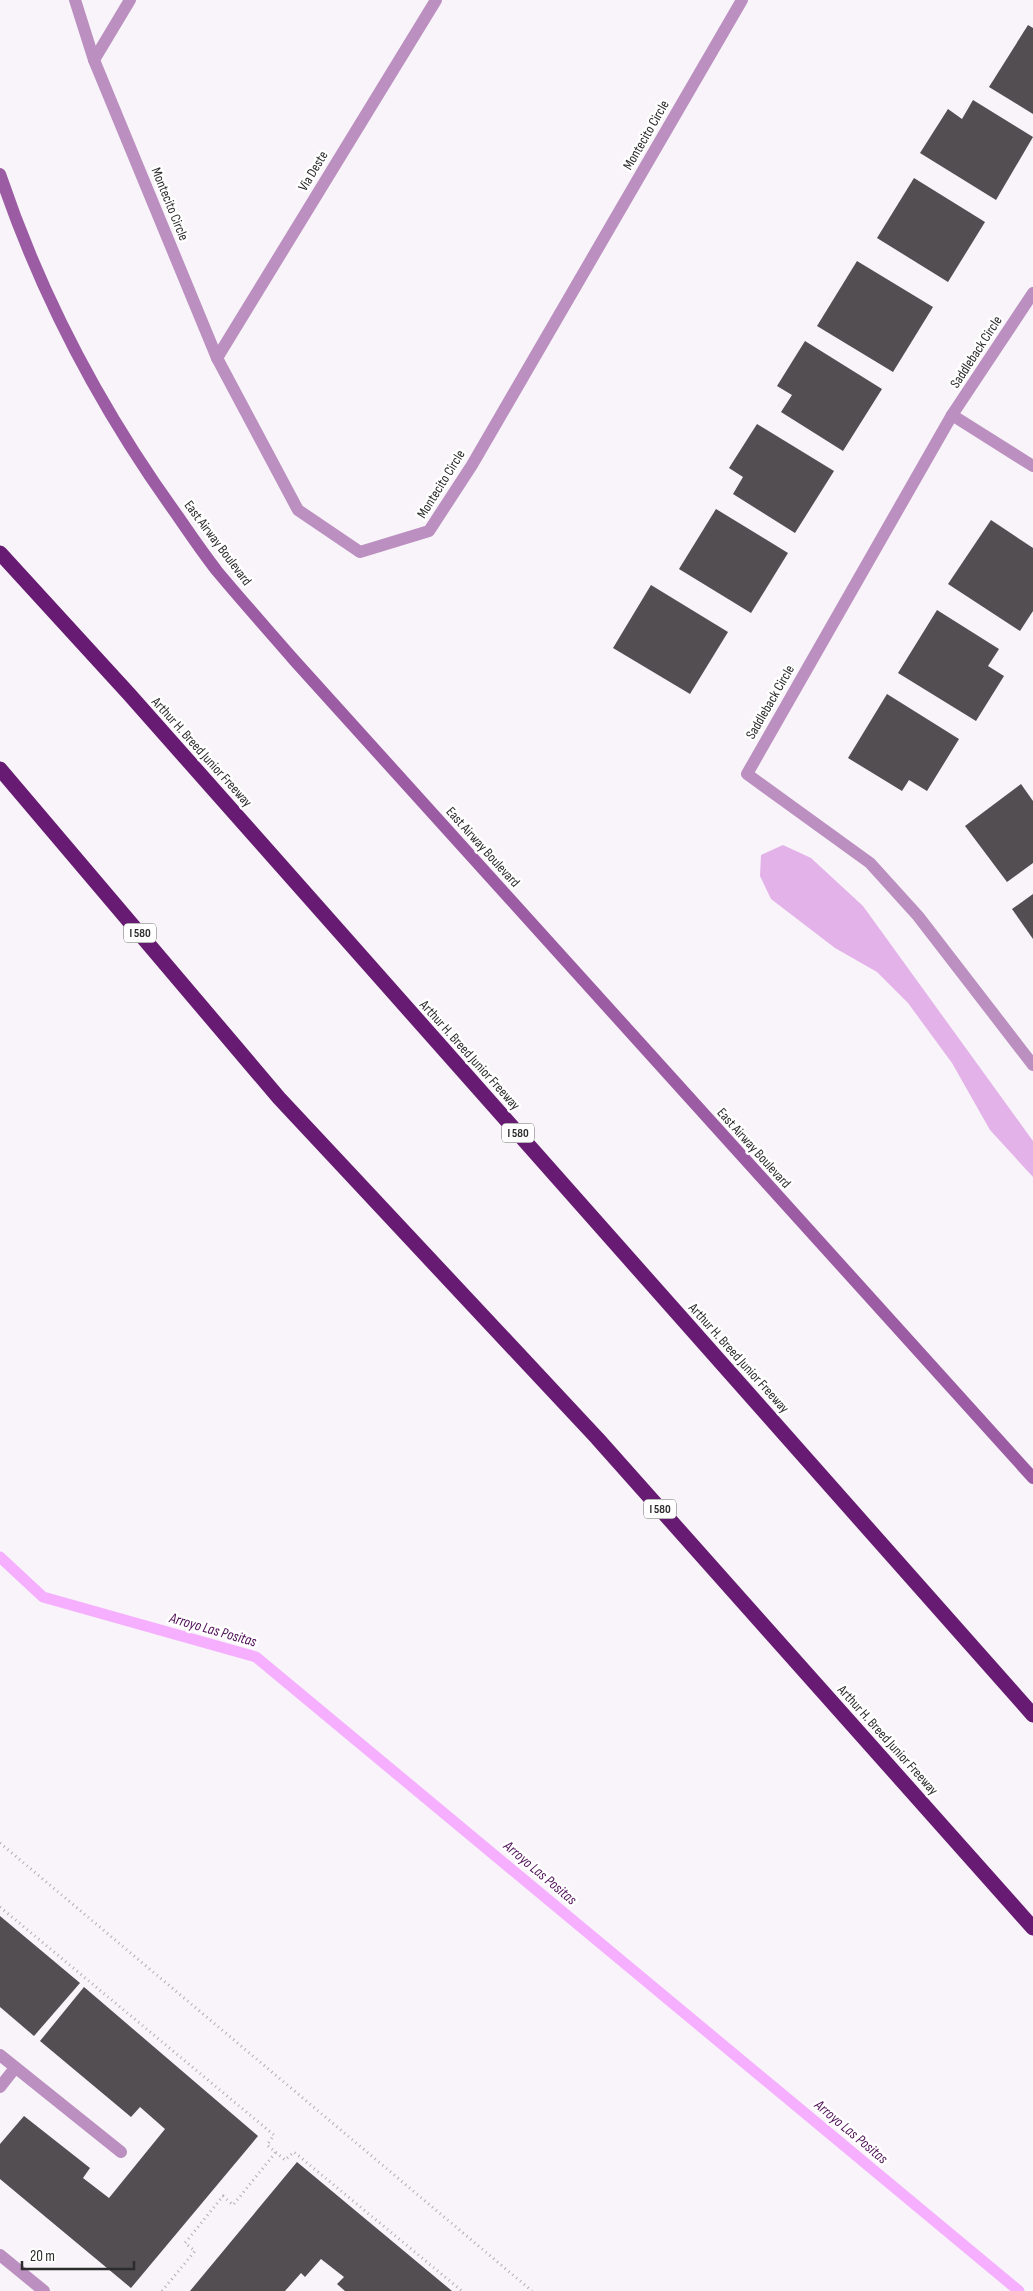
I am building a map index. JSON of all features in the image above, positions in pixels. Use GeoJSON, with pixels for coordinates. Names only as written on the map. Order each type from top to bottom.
{"type":"FeatureCollection","features":[{"type":"Feature","properties":{"kind":"highway","name":"Arthur H. Breed Junior Freeway"},"geometry":{"type":"LineString","coordinates":[[0,553],[129,694],[1033,1715]]}},
{"type":"Feature","properties":{"kind":"highway","name":"Arthur H. Breed Junior Freeway"},"geometry":{"type":"LineString","coordinates":[[0,769],[279,1098],[597,1438],[1033,1928]]}},
{"type":"Feature","properties":{"kind":"main road","name":"East Airway Boulevard"},"geometry":{"type":"LineString","coordinates":[[0,174],[11,207],[50,300],[98,393],[154,483],[216,570],[294,660],[1033,1478]]}},
{"type":"Feature","properties":{"kind":"street","name":"Montecito Circle"},"geometry":{"type":"LineString","coordinates":[[75,0],[94,60],[217,358],[298,510],[360,552],[429,531],[472,465],[742,0]]}},
{"type":"Feature","properties":{"kind":"street"},"geometry":{"type":"LineString","coordinates":[[94,60],[130,0]]}},
{"type":"Feature","properties":{"kind":"street","name":"Via Deste"},"geometry":{"type":"LineString","coordinates":[[217,358],[436,0]]}},
{"type":"Feature","properties":{"kind":"street","name":"Saddleback Circle"},"geometry":{"type":"LineString","coordinates":[[1033,293],[952,415],[747,774],[870,863],[918,916],[1033,1065]]}},
{"type":"Feature","properties":{"kind":"street"},"geometry":{"type":"LineString","coordinates":[[952,415],[1033,466]]}},
{"type":"Feature","properties":{"kind":"street"},"geometry":{"type":"LineString","coordinates":[[0,2055],[122,2152]]}},
{"type":"Feature","properties":{"kind":"street"},"geometry":{"type":"LineString","coordinates":[[0,2087],[15,2068]]}},
{"type":"Feature","properties":{"kind":"street"},"geometry":{"type":"LineString","coordinates":[[0,2255],[44,2291]]}},
{"type":"Feature","properties":{"kind":"path"},"geometry":{"type":"LineString","coordinates":[[0,1843],[532,2291]]}},
{"type":"Feature","properties":{"kind":"path"},"geometry":{"type":"LineString","coordinates":[[0,1907],[274,2135],[267,2145],[286,2160],[294,2152],[462,2291]]}},
{"type":"Feature","properties":{"kind":"path"},"geometry":{"type":"LineString","coordinates":[[162,2291],[195,2252],[185,2243],[223,2196],[233,2205],[276,2152]]}},
{"type":"Feature","properties":{"kind":"shaded area"},"geometry":{"type":"Polygon","coordinates":[[[783,845],[811,858],[863,906],[1033,1141],[1033,1177],[990,1130],[952,1063],[908,1003],[877,972],[835,948],[771,899],[760,876],[761,855],[783,845]]]}},
{"type":"Feature","properties":{"kind":"building"},"geometry":{"type":"Polygon","coordinates":[[[1028,25],[1033,28],[1033,114],[989,87],[1028,25]]]}},
{"type":"Feature","properties":{"kind":"building"},"geometry":{"type":"Polygon","coordinates":[[[973,100],[1033,137],[996,200],[920,153],[948,109],[962,119],[973,100]]]}},
{"type":"Feature","properties":{"kind":"building"},"geometry":{"type":"Polygon","coordinates":[[[914,178],[985,222],[948,282],[877,238],[914,178]]]}},
{"type":"Feature","properties":{"kind":"building"},"geometry":{"type":"Polygon","coordinates":[[[857,261],[933,307],[893,372],[817,326],[857,261]]]}},
{"type":"Feature","properties":{"kind":"building"},"geometry":{"type":"Polygon","coordinates":[[[805,341],[882,389],[843,451],[781,412],[792,395],[777,386],[805,341]]]}},
{"type":"Feature","properties":{"kind":"building"},"geometry":{"type":"Polygon","coordinates":[[[757,424],[834,471],[795,533],[733,494],[743,477],[729,468],[757,424]]]}},
{"type":"Feature","properties":{"kind":"building"},"geometry":{"type":"Polygon","coordinates":[[[716,509],[788,553],[751,613],[679,569],[716,509]]]}},
{"type":"Feature","properties":{"kind":"building"},"geometry":{"type":"Polygon","coordinates":[[[991,520],[1033,548],[1033,611],[1020,631],[948,584],[991,520]]]}},
{"type":"Feature","properties":{"kind":"building"},"geometry":{"type":"Polygon","coordinates":[[[651,585],[728,632],[690,694],[613,648],[651,585]]]}},
{"type":"Feature","properties":{"kind":"building"},"geometry":{"type":"Polygon","coordinates":[[[937,610],[999,649],[988,666],[1004,676],[976,721],[898,673],[937,610]]]}},
{"type":"Feature","properties":{"kind":"building"},"geometry":{"type":"Polygon","coordinates":[[[887,694],[959,739],[927,791],[909,780],[902,791],[848,758],[887,694]]]}},
{"type":"Feature","properties":{"kind":"building"},"geometry":{"type":"Polygon","coordinates":[[[1021,784],[1033,801],[1033,863],[1007,882],[965,826],[1021,784]]]}},
{"type":"Feature","properties":{"kind":"building"},"geometry":{"type":"Polygon","coordinates":[[[1033,894],[1033,939],[1012,909],[1033,894]]]}},
{"type":"Feature","properties":{"kind":"building"},"geometry":{"type":"Polygon","coordinates":[[[0,1916],[80,1983],[34,2036],[0,2007],[0,1916]]]}},
{"type":"Feature","properties":{"kind":"building"},"geometry":{"type":"Polygon","coordinates":[[[84,1987],[258,2136],[131,2288],[0,2179],[0,2144],[24,2116],[90,2168],[83,2178],[109,2198],[165,2129],[140,2107],[131,2117],[40,2041],[84,1987]]]}},
{"type":"Feature","properties":{"kind":"building"},"geometry":{"type":"Polygon","coordinates":[[[297,2162],[452,2291],[345,2291],[337,2284],[344,2277],[321,2259],[305,2277],[301,2273],[285,2291],[190,2291],[297,2162]]]}},
{"type":"Feature","properties":{"kind":"waterway","name":"Arroyo Las Positas"},"geometry":{"type":"LineString","coordinates":[[0,1557],[43,1597],[256,1657],[1019,2291]]}}]}
